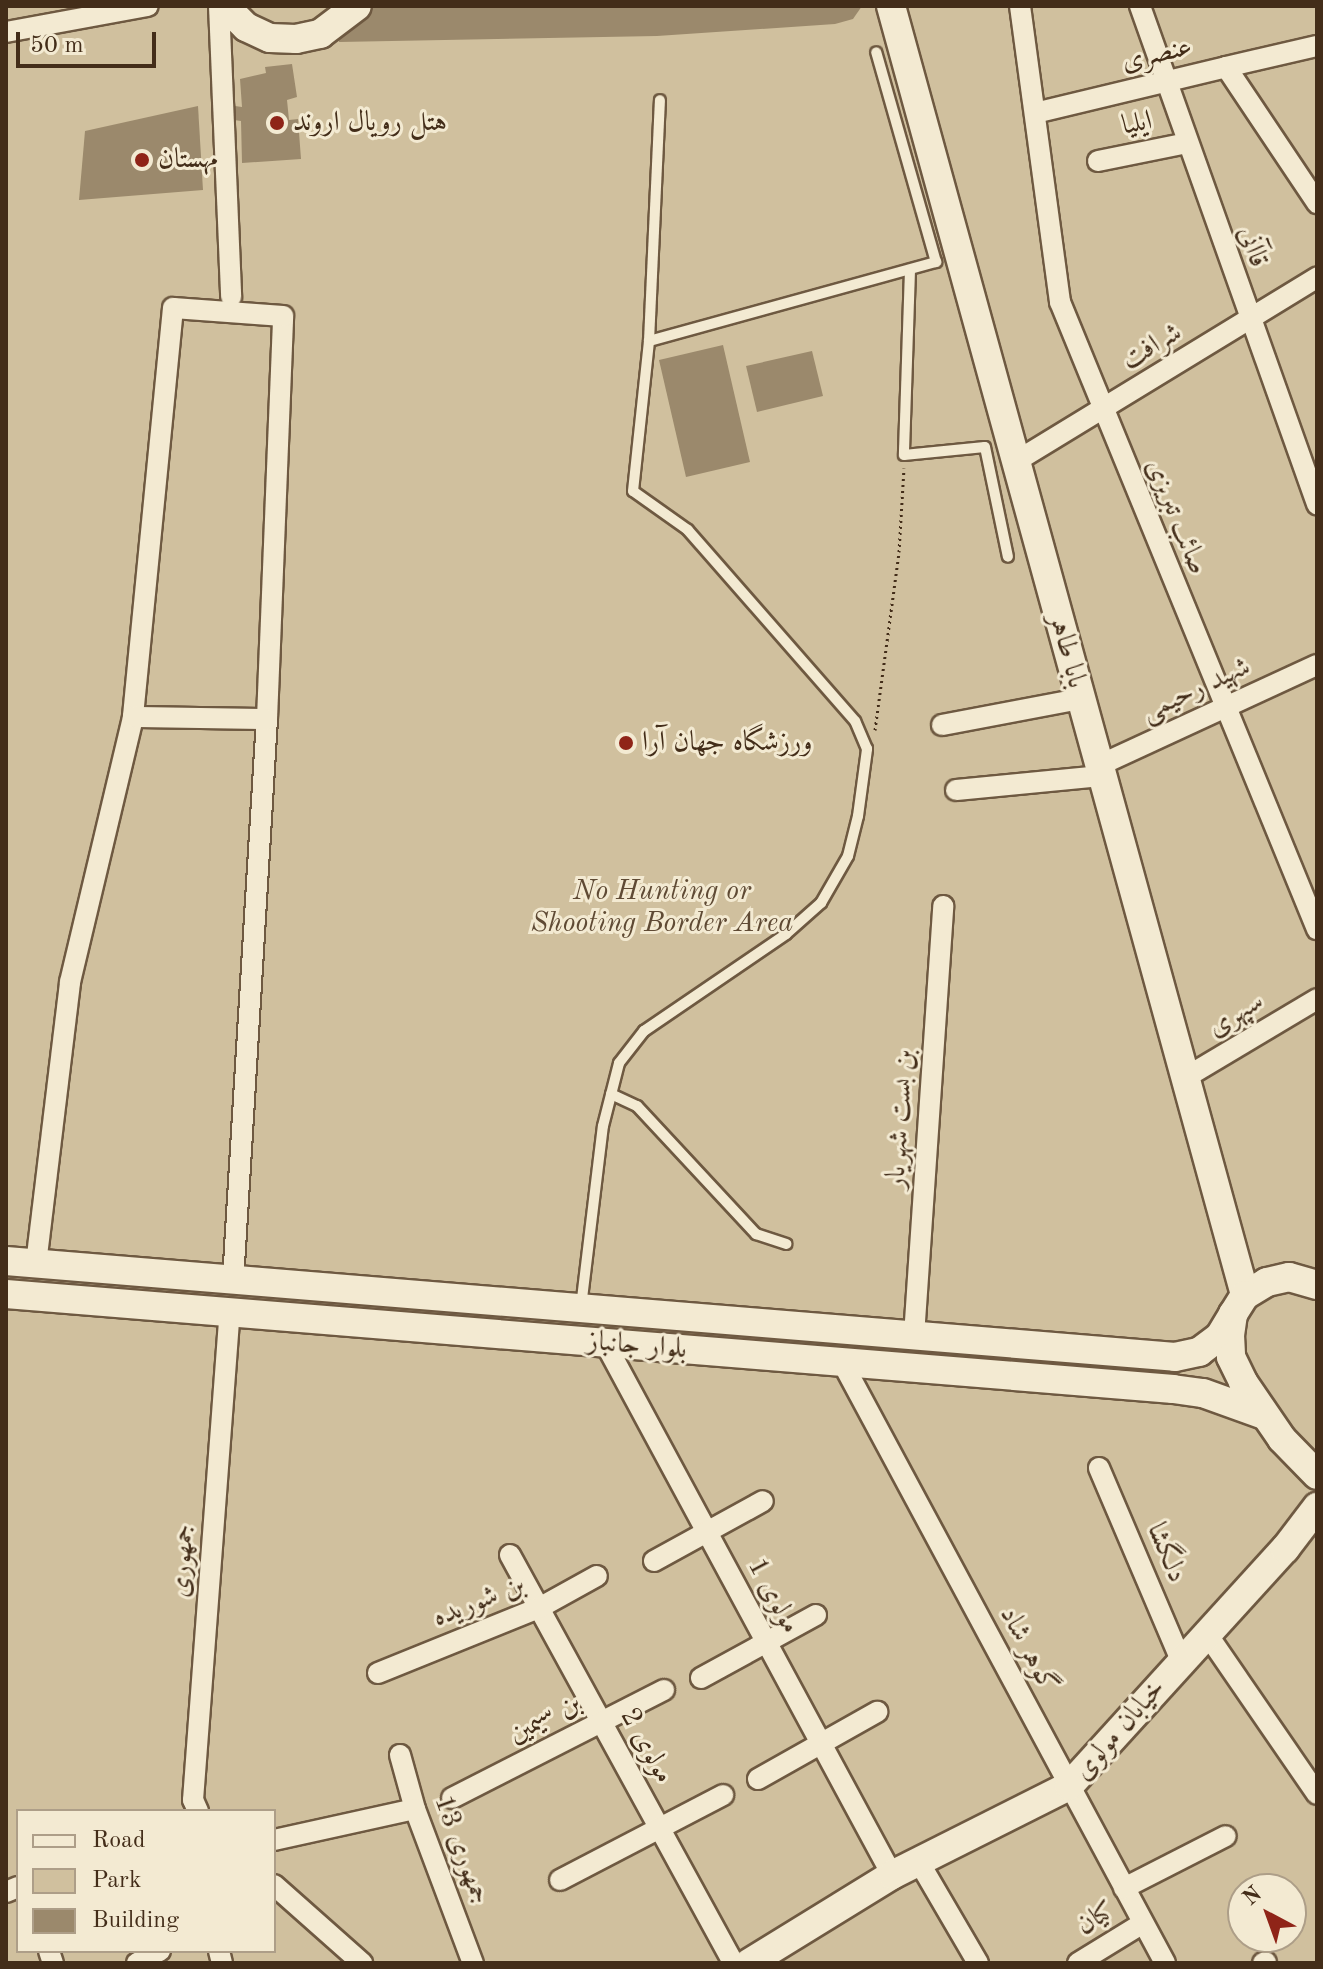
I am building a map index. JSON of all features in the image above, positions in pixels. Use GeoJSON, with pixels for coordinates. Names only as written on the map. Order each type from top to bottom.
{"type":"FeatureCollection","features":[{"type":"Feature","properties":{"kind":"main road"},"geometry":{"type":"LineString","coordinates":[[225,6],[246,27],[270,38],[296,39],[320,34],[357,6]]}},
{"type":"Feature","properties":{"kind":"main road","name":"بابا طاهر"},"geometry":{"type":"LineString","coordinates":[[891,6],[1183,1079],[1239,1305],[1231,1357],[1264,1415],[1317,1475]]}},
{"type":"Feature","properties":{"kind":"main road","name":"بلوار جانباز"},"geometry":{"type":"LineString","coordinates":[[6,1261],[1175,1357],[1199,1352],[1220,1336],[1239,1305]]}},
{"type":"Feature","properties":{"kind":"main road"},"geometry":{"type":"LineString","coordinates":[[1239,1305],[1289,1277],[1317,1285]]}},
{"type":"Feature","properties":{"kind":"main road"},"geometry":{"type":"LineString","coordinates":[[230,1313],[233,1281]]}},
{"type":"Feature","properties":{"kind":"main road","name":"بلوار جانباز"},"geometry":{"type":"LineString","coordinates":[[6,1294],[1203,1393],[1264,1415]]}},
{"type":"Feature","properties":{"kind":"main road","name":"خیابان مولوی"},"geometry":{"type":"LineString","coordinates":[[749,1963],[892,1875],[1069,1786],[1317,1507]]}},
{"type":"Feature","properties":{"kind":"street"},"geometry":{"type":"LineString","coordinates":[[6,32],[148,6]]}},
{"type":"Feature","properties":{"kind":"street"},"geometry":{"type":"LineString","coordinates":[[219,6],[231,297]]}},
{"type":"Feature","properties":{"kind":"street","name":"صائب تبریزی"},"geometry":{"type":"LineString","coordinates":[[1020,6],[1060,302],[1317,929]]}},
{"type":"Feature","properties":{"kind":"street","name":"قاآنی"},"geometry":{"type":"LineString","coordinates":[[1140,6],[1248,321],[1312,473],[1317,504]]}},
{"type":"Feature","properties":{"kind":"street"},"geometry":{"type":"LineString","coordinates":[[1226,67],[1317,46]]}},
{"type":"Feature","properties":{"kind":"street","name":"عنصری"},"geometry":{"type":"LineString","coordinates":[[1035,113],[1226,67],[1317,203]]}},
{"type":"Feature","properties":{"kind":"street","name":"ایلیا"},"geometry":{"type":"LineString","coordinates":[[1098,161],[1187,143]]}},
{"type":"Feature","properties":{"kind":"street","name":"شرافت"},"geometry":{"type":"LineString","coordinates":[[1015,462],[1317,278]]}},
{"type":"Feature","properties":{"kind":"street"},"geometry":{"type":"LineString","coordinates":[[36,1264],[70,982],[133,717],[173,308],[283,316],[267,719],[233,1281]]}},
{"type":"Feature","properties":{"kind":"street","name":"شهید رحیمی"},"geometry":{"type":"LineString","coordinates":[[956,790],[1099,771],[1317,665]]}},
{"type":"Feature","properties":{"kind":"street"},"geometry":{"type":"LineString","coordinates":[[942,725],[1080,699]]}},
{"type":"Feature","properties":{"kind":"street"},"geometry":{"type":"LineString","coordinates":[[133,717],[267,719]]}},
{"type":"Feature","properties":{"kind":"street","name":"بن بست شهریار"},"geometry":{"type":"LineString","coordinates":[[914,1336],[943,906]]}},
{"type":"Feature","properties":{"kind":"street","name":"سپهری"},"geometry":{"type":"LineString","coordinates":[[1183,1079],[1317,999]]}},
{"type":"Feature","properties":{"kind":"street","name":"جمهوری"},"geometry":{"type":"LineString","coordinates":[[197,1809],[193,1800],[230,1313]]}},
{"type":"Feature","properties":{"kind":"street","name":"مولوی 1"},"geometry":{"type":"LineString","coordinates":[[605,1343],[892,1875]]}},
{"type":"Feature","properties":{"kind":"street","name":"گوهر شاد"},"geometry":{"type":"LineString","coordinates":[[842,1362],[1165,1963]]}},
{"type":"Feature","properties":{"kind":"street","name":"دلگشا"},"geometry":{"type":"LineString","coordinates":[[1099,1468],[1181,1660]]}},
{"type":"Feature","properties":{"kind":"street"},"geometry":{"type":"LineString","coordinates":[[654,1561],[763,1501]]}},
{"type":"Feature","properties":{"kind":"street","name":"مولوی 2"},"geometry":{"type":"LineString","coordinates":[[510,1555],[733,1963]]}},
{"type":"Feature","properties":{"kind":"street","name":"بن شوریده"},"geometry":{"type":"LineString","coordinates":[[378,1673],[539,1608],[597,1576]]}},
{"type":"Feature","properties":{"kind":"street"},"geometry":{"type":"LineString","coordinates":[[701,1678],[816,1615]]}},
{"type":"Feature","properties":{"kind":"street"},"geometry":{"type":"LineString","coordinates":[[1207,1634],[1317,1794]]}},
{"type":"Feature","properties":{"kind":"street","name":"بن سیمین"},"geometry":{"type":"LineString","coordinates":[[452,1798],[664,1690]]}},
{"type":"Feature","properties":{"kind":"street"},"geometry":{"type":"LineString","coordinates":[[758,1779],[877,1712]]}},
{"type":"Feature","properties":{"kind":"street","name":"جمهوری 13"},"geometry":{"type":"LineString","coordinates":[[400,1755],[415,1809],[473,1963]]}},
{"type":"Feature","properties":{"kind":"street"},"geometry":{"type":"LineString","coordinates":[[560,1880],[723,1795]]}},
{"type":"Feature","properties":{"kind":"street"},"geometry":{"type":"LineString","coordinates":[[276,1840],[415,1809]]}},
{"type":"Feature","properties":{"kind":"street"},"geometry":{"type":"LineString","coordinates":[[1124,1888],[1226,1836]]}},
{"type":"Feature","properties":{"kind":"street"},"geometry":{"type":"LineString","coordinates":[[919,1862],[978,1963]]}},
{"type":"Feature","properties":{"kind":"street"},"geometry":{"type":"LineString","coordinates":[[276,1890],[362,1963]]}},
{"type":"Feature","properties":{"kind":"street","name":"کیان"},"geometry":{"type":"LineString","coordinates":[[1078,1963],[1143,1923]]}},
{"type":"Feature","properties":{"kind":"street"},"geometry":{"type":"LineString","coordinates":[[137,1963],[156,1953]]}},
{"type":"Feature","properties":{"kind":"lane"},"geometry":{"type":"LineString","coordinates":[[649,341],[936,262],[876,52]]}},
{"type":"Feature","properties":{"kind":"lane"},"geometry":{"type":"LineString","coordinates":[[581,1309],[590,1214],[619,1063],[644,1031],[786,934],[821,903],[848,856],[867,749],[855,721],[688,530],[633,491],[649,341],[660,100]]}},
{"type":"Feature","properties":{"kind":"lane"},"geometry":{"type":"LineString","coordinates":[[910,270],[904,455],[985,447],[1008,557]]}},
{"type":"Feature","properties":{"kind":"lane"},"geometry":{"type":"LineString","coordinates":[[611,1094],[637,1106],[756,1234],[786,1244]]}},
{"type":"Feature","properties":{"kind":"path"},"geometry":{"type":"LineString","coordinates":[[867,749],[876,727],[897,567],[904,455]]}},
{"type":"Feature","properties":{"kind":"green space","name":"No Hunting or Shooting Border Area"},"geometry":{"type":"Polygon","coordinates":[[[6,6],[1317,6],[1317,1963],[6,1963],[6,6]]]}},
{"type":"Feature","properties":{"kind":"building"},"geometry":{"type":"Polygon","coordinates":[[[369,6],[862,6],[853,19],[835,24],[657,36],[339,42],[339,23],[369,6]]]}},
{"type":"Feature","properties":{"kind":"building"},"geometry":{"type":"Polygon","coordinates":[[[292,64],[297,97],[287,100],[289,120],[298,119],[301,159],[242,163],[241,121],[234,120],[235,106],[242,107],[240,79],[266,73],[265,67],[292,64]]]}},
{"type":"Feature","properties":{"kind":"building","name":"مهستان"},"geometry":{"type":"Polygon","coordinates":[[[198,106],[203,190],[79,200],[85,131],[198,106]]]}},
{"type":"Feature","properties":{"kind":"building"},"geometry":{"type":"Polygon","coordinates":[[[723,345],[750,462],[686,477],[659,360],[723,345]]]}},
{"type":"Feature","properties":{"kind":"building"},"geometry":{"type":"Polygon","coordinates":[[[812,351],[823,396],[757,412],[746,366],[812,351]]]}},
{"type":"Feature","properties":{"kind":"place","name":"هتل رویال اروند"},"geometry":{"type":"Point","coordinates":[277,123]}},
{"type":"Feature","properties":{"kind":"place","name":"مهستان"},"geometry":{"type":"Point","coordinates":[142,160]}},
{"type":"Feature","properties":{"kind":"place","name":"ورزشگاه جهان آرا"},"geometry":{"type":"Point","coordinates":[626,743]}}]}
